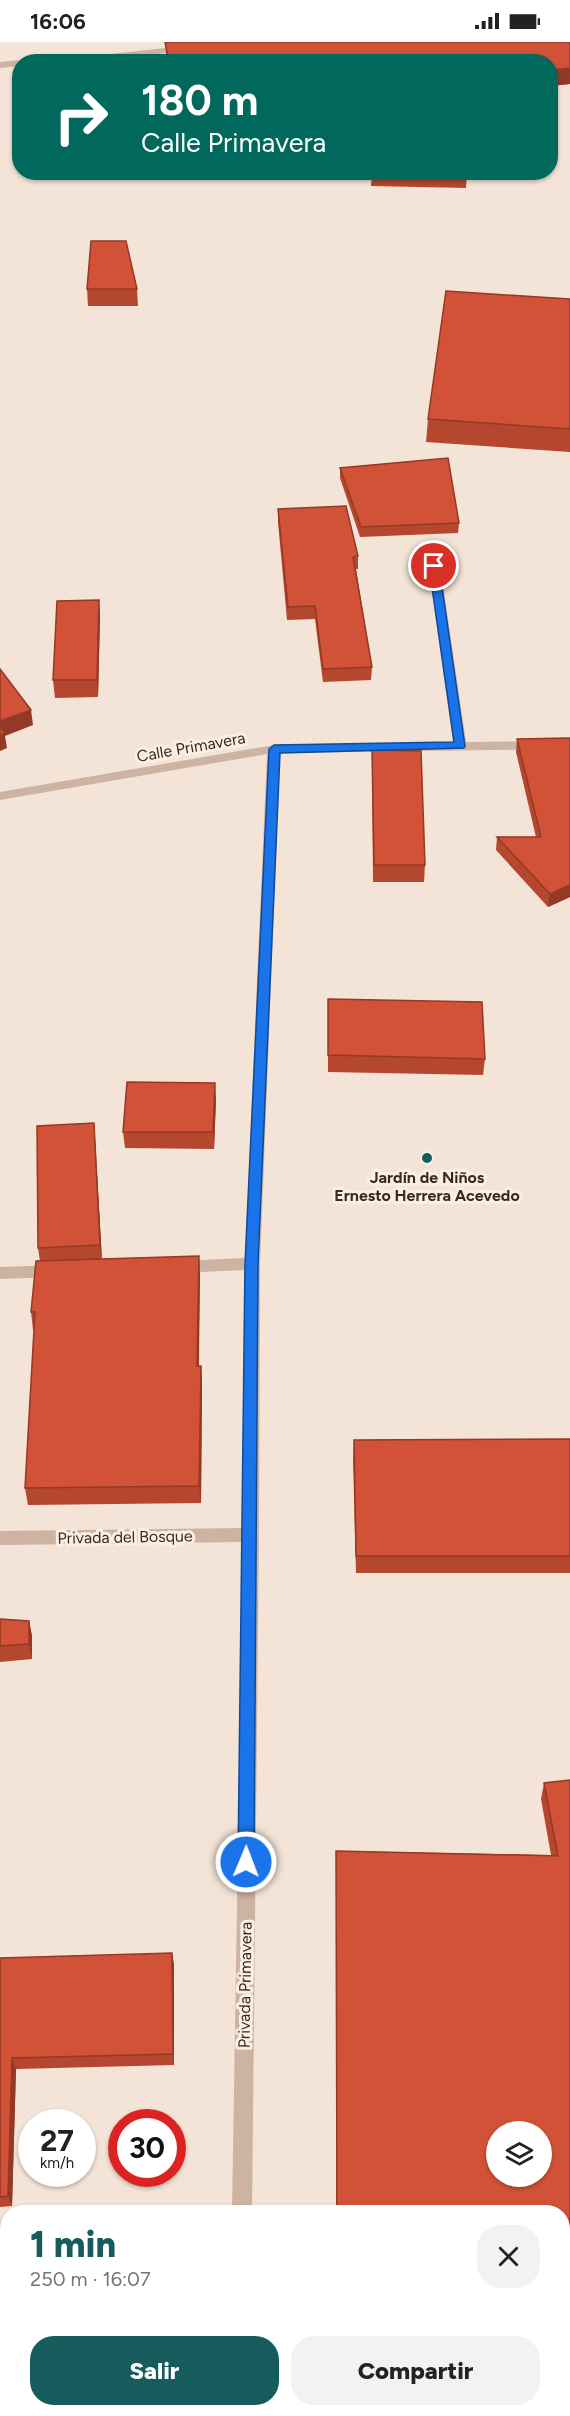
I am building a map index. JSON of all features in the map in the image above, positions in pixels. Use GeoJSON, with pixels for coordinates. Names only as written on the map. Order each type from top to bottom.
{"type":"FeatureCollection","features":[{"type":"Feature","properties":{"kind":"street"},"geometry":{"type":"LineString","coordinates":[[133,54],[190,49]]}},
{"type":"Feature","properties":{"kind":"street"},"geometry":{"type":"LineString","coordinates":[[430,544],[460,746]]}},
{"type":"Feature","properties":{"kind":"street","name":"Calle Primavera"},"geometry":{"type":"LineString","coordinates":[[0,796],[274,749],[570,745]]}},
{"type":"Feature","properties":{"kind":"street","name":"Privada Primavera"},"geometry":{"type":"LineString","coordinates":[[242,2205],[252,1264],[274,749]]}},
{"type":"Feature","properties":{"kind":"street"},"geometry":{"type":"LineString","coordinates":[[168,1267],[252,1264]]}},
{"type":"Feature","properties":{"kind":"street"},"geometry":{"type":"LineString","coordinates":[[0,1273],[72,1270]]}},
{"type":"Feature","properties":{"kind":"street","name":"Privada del Bosque"},"geometry":{"type":"LineString","coordinates":[[0,1538],[250,1535]]}},
{"type":"Feature","properties":{"kind":"building"},"geometry":{"type":"Polygon","coordinates":[[[165,42],[570,42],[570,68],[558,69],[558,54],[167,54],[165,42]]]}},
{"type":"Feature","properties":{"kind":"building"},"geometry":{"type":"Polygon","coordinates":[[[91,241],[126,241],[137,289],[87,289],[91,241]]]}},
{"type":"Feature","properties":{"kind":"building"},"geometry":{"type":"Polygon","coordinates":[[[446,291],[570,299],[570,429],[428,419],[446,291]]]}},
{"type":"Feature","properties":{"kind":"building"},"geometry":{"type":"Polygon","coordinates":[[[448,458],[459,523],[361,527],[340,468],[448,458]]]}},
{"type":"Feature","properties":{"kind":"building"},"geometry":{"type":"Polygon","coordinates":[[[346,506],[358,556],[353,557],[372,667],[323,669],[315,606],[288,607],[278,509],[346,506]]]}},
{"type":"Feature","properties":{"kind":"building"},"geometry":{"type":"Polygon","coordinates":[[[99,600],[97,680],[53,680],[57,601],[99,600]]]}},
{"type":"Feature","properties":{"kind":"building"},"geometry":{"type":"Polygon","coordinates":[[[0,669],[31,710],[0,721],[0,669]]]}},
{"type":"Feature","properties":{"kind":"building"},"geometry":{"type":"Polygon","coordinates":[[[570,738],[570,885],[550,894],[497,837],[541,837],[517,739],[570,738]]]}},
{"type":"Feature","properties":{"kind":"building"},"geometry":{"type":"Polygon","coordinates":[[[372,750],[421,751],[425,865],[374,865],[372,750]]]}},
{"type":"Feature","properties":{"kind":"building"},"geometry":{"type":"Polygon","coordinates":[[[328,999],[482,1002],[485,1059],[328,1055],[328,999]]]}},
{"type":"Feature","properties":{"kind":"building"},"geometry":{"type":"Polygon","coordinates":[[[127,1082],[215,1083],[213,1132],[123,1132],[127,1082]]]}},
{"type":"Feature","properties":{"kind":"building"},"geometry":{"type":"Polygon","coordinates":[[[94,1123],[100,1245],[38,1248],[37,1126],[94,1123]]]}},
{"type":"Feature","properties":{"kind":"building"},"geometry":{"type":"Polygon","coordinates":[[[199,1256],[197,1366],[201,1366],[199,1486],[25,1488],[35,1312],[31,1312],[36,1261],[199,1256]]]}},
{"type":"Feature","properties":{"kind":"building"},"geometry":{"type":"Polygon","coordinates":[[[570,1439],[570,1556],[356,1556],[354,1440],[570,1439]]]}},
{"type":"Feature","properties":{"kind":"building"},"geometry":{"type":"Polygon","coordinates":[[[0,1619],[29,1621],[29,1644],[0,1646],[0,1619]]]}},
{"type":"Feature","properties":{"kind":"building"},"geometry":{"type":"Polygon","coordinates":[[[570,1780],[570,2205],[337,2205],[336,1851],[558,1856],[544,1783],[570,1780]]]}},
{"type":"Feature","properties":{"kind":"building"},"geometry":{"type":"Polygon","coordinates":[[[172,1953],[173,2054],[12,2058],[8,2196],[0,2197],[0,1958],[172,1953]]]}},
{"type":"Feature","properties":{"kind":"place","name":"Jardín de Niños Ernesto Herrera Acevedo"},"geometry":{"type":"Point","coordinates":[427,1158]}},
{"type":"Feature","properties":{"kind":"route"},"geometry":{"type":"LineString","coordinates":[[246,1862],[252,1264],[274,749],[460,746],[434,566]]}}]}
